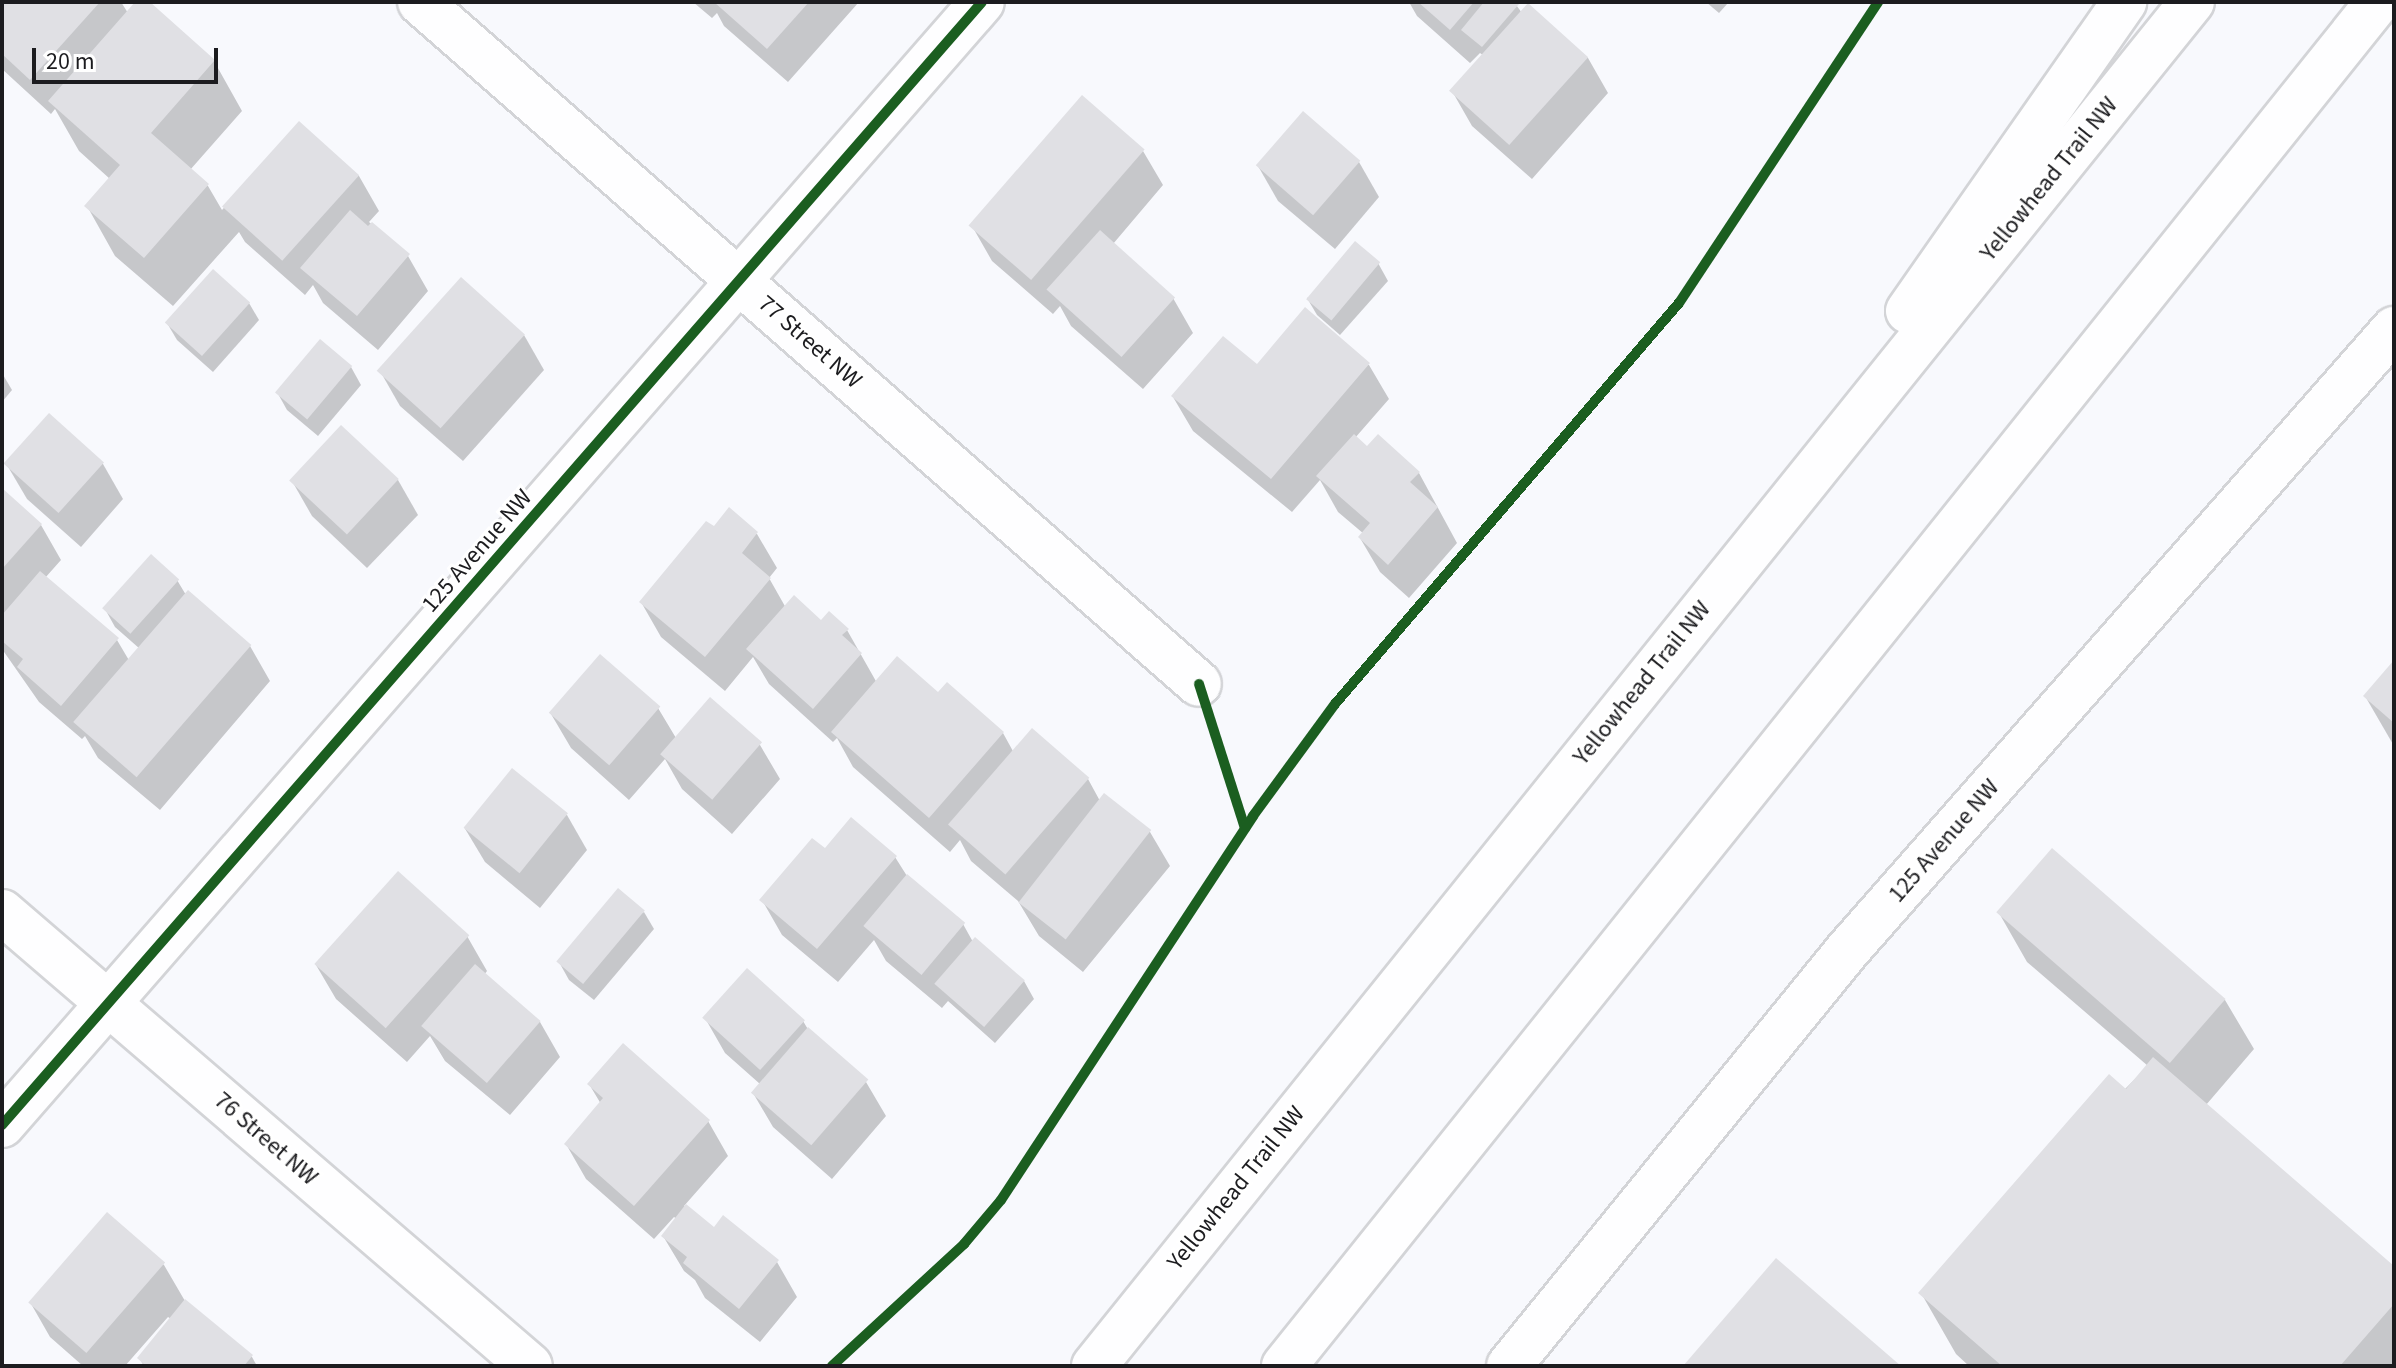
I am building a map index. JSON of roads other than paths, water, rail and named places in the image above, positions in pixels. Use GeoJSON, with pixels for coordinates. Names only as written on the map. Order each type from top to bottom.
{"type":"FeatureCollection","features":[{"type":"Feature","properties":{"kind":"main road","name":"77 Street NW"},"geometry":{"type":"LineString","coordinates":[[420,2],[1199,684]]}},
{"type":"Feature","properties":{"kind":"main road","name":"125 Avenue NW"},"geometry":{"type":"LineString","coordinates":[[2,1125],[982,2]]}},
{"type":"Feature","properties":{"kind":"main road"},"geometry":{"type":"LineString","coordinates":[[1694,618],[2124,2]]}},
{"type":"Feature","properties":{"kind":"main road","name":"Yellowhead Trail NW"},"geometry":{"type":"LineString","coordinates":[[1094,1366],[2192,2]]}},
{"type":"Feature","properties":{"kind":"main road"},"geometry":{"type":"LineString","coordinates":[[1284,1366],[2378,2]]}},
{"type":"Feature","properties":{"kind":"main road","name":"125 Avenue NW"},"geometry":{"type":"LineString","coordinates":[[1509,1366],[1846,952],[2394,329]]}},
{"type":"Feature","properties":{"kind":"main road","name":"76 Street NW"},"geometry":{"type":"LineString","coordinates":[[2,912],[530,1366]]}}]}
